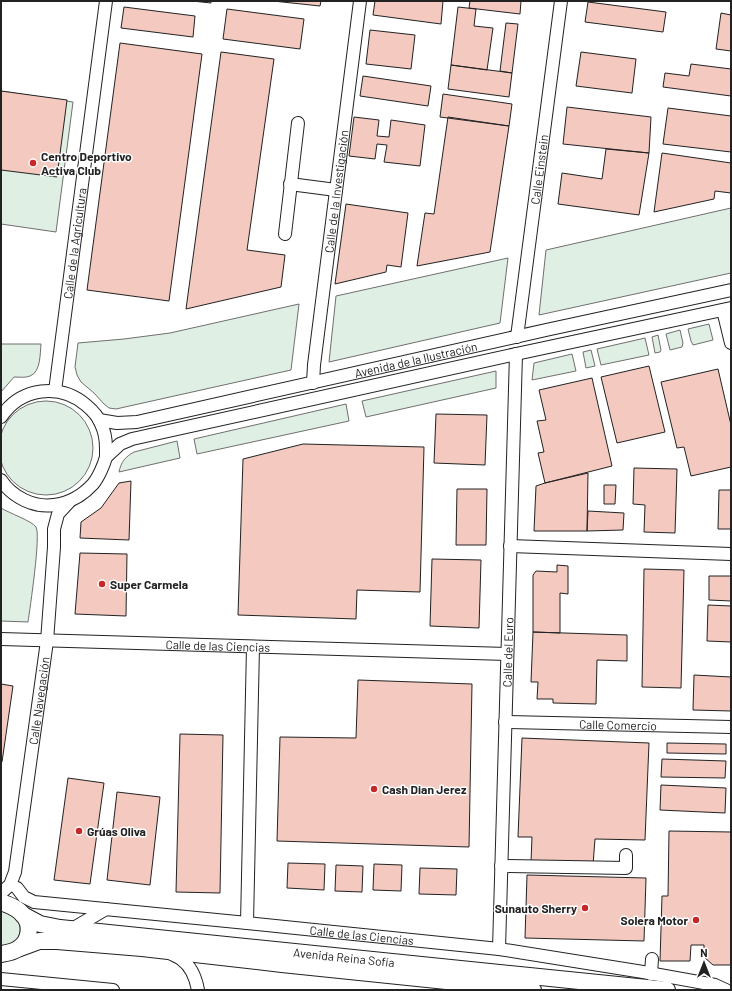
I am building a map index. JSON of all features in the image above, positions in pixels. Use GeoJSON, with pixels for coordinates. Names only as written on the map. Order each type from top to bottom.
{"type":"FeatureCollection","features":[{"type":"Feature","properties":{"kind":"main road","name":"Avenida Reina Sofía"},"geometry":{"type":"LineString","coordinates":[[1,902],[40,924],[72,929],[667,990]]}},
{"type":"Feature","properties":{"kind":"main road"},"geometry":{"type":"LineString","coordinates":[[20,948],[27,939],[29,932],[24,915]]}},
{"type":"Feature","properties":{"kind":"main road","name":"Avenida Reina Sofía"},"geometry":{"type":"LineString","coordinates":[[1,954],[39,941],[57,941],[142,948],[167,952],[533,990]]}},
{"type":"Feature","properties":{"kind":"street","name":"Calle de la Agricultura"},"geometry":{"type":"LineString","coordinates":[[55,391],[106,1]]}},
{"type":"Feature","properties":{"kind":"street","name":"Calle de la Investigación"},"geometry":{"type":"LineString","coordinates":[[313,382],[360,1]]}},
{"type":"Feature","properties":{"kind":"street","name":"Calle Einstein"},"geometry":{"type":"LineString","coordinates":[[517,337],[561,1]]}},
{"type":"Feature","properties":{"kind":"street"},"geometry":{"type":"LineString","coordinates":[[284,234],[298,123]]}},
{"type":"Feature","properties":{"kind":"street"},"geometry":{"type":"LineString","coordinates":[[290,184],[336,190]]}},
{"type":"Feature","properties":{"kind":"street","name":"Avenida de la Ilustración"},"geometry":{"type":"LineString","coordinates":[[99,420],[118,423],[136,422],[731,290]]}},
{"type":"Feature","properties":{"kind":"street"},"geometry":{"type":"LineString","coordinates":[[727,309],[731,343]]}},
{"type":"Feature","properties":{"kind":"street","name":"Avenida de la Ilustración"},"geometry":{"type":"LineString","coordinates":[[106,457],[120,444],[132,439],[727,309]]}},
{"type":"Feature","properties":{"kind":"street","name":"Calle del Euro"},"geometry":{"type":"LineString","coordinates":[[499,949],[516,354]]}},
{"type":"Feature","properties":{"kind":"street"},"geometry":{"type":"LineString","coordinates":[[1,480],[3,484],[14,494],[35,504],[53,505],[69,502],[85,493],[98,478],[106,457],[106,438],[99,420],[93,411],[78,398],[55,391],[38,391],[20,398],[3,412]]}},
{"type":"Feature","properties":{"kind":"street"},"geometry":{"type":"LineString","coordinates":[[1,491],[14,494]]}},
{"type":"Feature","properties":{"kind":"street","name":"Calle Navegación"},"geometry":{"type":"LineString","coordinates":[[15,872],[47,641],[54,529],[58,514],[69,502]]}},
{"type":"Feature","properties":{"kind":"street"},"geometry":{"type":"LineString","coordinates":[[35,504],[47,515],[54,529]]}},
{"type":"Feature","properties":{"kind":"street"},"geometry":{"type":"LineString","coordinates":[[510,546],[731,554]]}},
{"type":"Feature","properties":{"kind":"street","name":"Calle de las Ciencias"},"geometry":{"type":"LineString","coordinates":[[1,639],[507,654]]}},
{"type":"Feature","properties":{"kind":"street"},"geometry":{"type":"LineString","coordinates":[[247,923],[253,646]]}},
{"type":"Feature","properties":{"kind":"street","name":"Calle Comercio"},"geometry":{"type":"LineString","coordinates":[[505,722],[731,727]]}},
{"type":"Feature","properties":{"kind":"street"},"geometry":{"type":"LineString","coordinates":[[501,866],[626,868],[626,855]]}},
{"type":"Feature","properties":{"kind":"street"},"geometry":{"type":"LineString","coordinates":[[15,872],[18,900],[24,915]]}},
{"type":"Feature","properties":{"kind":"street"},"geometry":{"type":"LineString","coordinates":[[1,893],[10,884],[15,872]]}},
{"type":"Feature","properties":{"kind":"street","name":"Calle de las Ciencias"},"geometry":{"type":"LineString","coordinates":[[16,888],[24,897],[34,902],[499,949],[715,985],[726,990]]}},
{"type":"Feature","properties":{"kind":"street"},"geometry":{"type":"LineString","coordinates":[[72,929],[106,909]]}},
{"type":"Feature","properties":{"kind":"street"},"geometry":{"type":"LineString","coordinates":[[167,952],[182,959],[190,968],[197,981],[198,990]]}},
{"type":"Feature","properties":{"kind":"street"},"geometry":{"type":"LineString","coordinates":[[651,974],[652,959]]}},
{"type":"Feature","properties":{"kind":"street"},"geometry":{"type":"LineString","coordinates":[[1,979],[113,990]]}},
{"type":"Feature","properties":{"kind":"green space","name":"Centro Deportivo Activa Club"},"geometry":{"type":"Polygon","coordinates":[[[1,91],[73,102],[56,232],[1,224],[1,91]]]}},
{"type":"Feature","properties":{"kind":"green space"},"geometry":{"type":"Polygon","coordinates":[[[731,208],[731,273],[539,315],[546,250],[731,208]]]}},
{"type":"Feature","properties":{"kind":"green space"},"geometry":{"type":"Polygon","coordinates":[[[508,258],[500,323],[329,362],[336,296],[508,258]]]}},
{"type":"Feature","properties":{"kind":"green space"},"geometry":{"type":"Polygon","coordinates":[[[299,304],[291,370],[116,409],[109,408],[104,404],[81,382],[77,375],[75,367],[78,343],[170,333],[299,304]]]}},
{"type":"Feature","properties":{"kind":"green space"},"geometry":{"type":"Polygon","coordinates":[[[709,324],[713,340],[693,345],[688,329],[709,324]]]}},
{"type":"Feature","properties":{"kind":"green space"},"geometry":{"type":"Polygon","coordinates":[[[680,330],[683,343],[682,347],[670,350],[666,334],[680,330]]]}},
{"type":"Feature","properties":{"kind":"green space"},"geometry":{"type":"Polygon","coordinates":[[[658,335],[661,350],[660,352],[655,353],[652,337],[658,335]]]}},
{"type":"Feature","properties":{"kind":"green space"},"geometry":{"type":"Polygon","coordinates":[[[645,338],[649,355],[601,365],[597,349],[645,338]]]}},
{"type":"Feature","properties":{"kind":"green space"},"geometry":{"type":"Polygon","coordinates":[[[1,344],[41,344],[39,362],[34,374],[27,377],[14,377],[1,392],[1,344]]]}},
{"type":"Feature","properties":{"kind":"green space"},"geometry":{"type":"Polygon","coordinates":[[[591,350],[595,366],[586,368],[583,352],[591,350]]]}},
{"type":"Feature","properties":{"kind":"green space"},"geometry":{"type":"Polygon","coordinates":[[[572,354],[576,371],[532,380],[534,363],[572,354]]]}},
{"type":"Feature","properties":{"kind":"green space"},"geometry":{"type":"Polygon","coordinates":[[[496,371],[496,388],[366,417],[362,401],[496,371]]]}},
{"type":"Feature","properties":{"kind":"green space"},"geometry":{"type":"Polygon","coordinates":[[[46,401],[64,405],[79,415],[89,430],[93,448],[89,466],[79,481],[64,491],[46,495],[28,491],[13,481],[3,466],[-1,448],[3,430],[13,415],[28,405],[46,401]]]}},
{"type":"Feature","properties":{"kind":"green space"},"geometry":{"type":"Polygon","coordinates":[[[346,404],[349,421],[197,454],[194,439],[346,404]]]}},
{"type":"Feature","properties":{"kind":"green space"},"geometry":{"type":"Polygon","coordinates":[[[177,441],[180,458],[119,472],[124,460],[134,452],[177,441]]]}},
{"type":"Feature","properties":{"kind":"green space"},"geometry":{"type":"Polygon","coordinates":[[[1,508],[30,522],[36,527],[36,557],[28,622],[1,621],[1,508]]]}},
{"type":"Feature","properties":{"kind":"green space"},"geometry":{"type":"Polygon","coordinates":[[[1,911],[8,913],[17,920],[20,933],[15,941],[8,945],[1,946],[1,911]]]}},
{"type":"Feature","properties":{"kind":"building"},"geometry":{"type":"Polygon","coordinates":[[[192,1],[211,1],[211,3],[192,1]]]}},
{"type":"Feature","properties":{"kind":"building"},"geometry":{"type":"Polygon","coordinates":[[[273,1],[321,1],[320,6],[273,1]]]}},
{"type":"Feature","properties":{"kind":"building"},"geometry":{"type":"Polygon","coordinates":[[[375,1],[443,1],[441,24],[373,15],[375,1]]]}},
{"type":"Feature","properties":{"kind":"building"},"geometry":{"type":"Polygon","coordinates":[[[470,1],[521,1],[520,14],[469,8],[470,1]]]}},
{"type":"Feature","properties":{"kind":"building"},"geometry":{"type":"Polygon","coordinates":[[[588,2],[666,12],[663,32],[585,22],[588,2]]]}},
{"type":"Feature","properties":{"kind":"building"},"geometry":{"type":"Polygon","coordinates":[[[124,7],[195,16],[193,37],[121,28],[124,7]]]}},
{"type":"Feature","properties":{"kind":"building"},"geometry":{"type":"Polygon","coordinates":[[[458,7],[476,9],[474,26],[493,28],[487,70],[451,65],[458,7]]]}},
{"type":"Feature","properties":{"kind":"building"},"geometry":{"type":"Polygon","coordinates":[[[227,9],[304,19],[300,49],[223,39],[227,9]]]}},
{"type":"Feature","properties":{"kind":"building"},"geometry":{"type":"Polygon","coordinates":[[[721,13],[731,15],[731,51],[716,49],[721,13]]]}},
{"type":"Feature","properties":{"kind":"building"},"geometry":{"type":"Polygon","coordinates":[[[506,23],[518,24],[512,73],[500,71],[506,23]]]}},
{"type":"Feature","properties":{"kind":"building"},"geometry":{"type":"Polygon","coordinates":[[[370,30],[415,35],[411,69],[366,64],[370,30]]]}},
{"type":"Feature","properties":{"kind":"building"},"geometry":{"type":"Polygon","coordinates":[[[120,43],[202,54],[169,301],[87,290],[120,43]]]}},
{"type":"Feature","properties":{"kind":"building"},"geometry":{"type":"Polygon","coordinates":[[[221,52],[274,59],[247,250],[285,255],[281,287],[186,309],[221,52]]]}},
{"type":"Feature","properties":{"kind":"building"},"geometry":{"type":"Polygon","coordinates":[[[581,52],[636,59],[632,93],[576,86],[581,52]]]}},
{"type":"Feature","properties":{"kind":"building"},"geometry":{"type":"Polygon","coordinates":[[[691,64],[731,69],[731,96],[663,87],[665,73],[689,76],[691,64]]]}},
{"type":"Feature","properties":{"kind":"building"},"geometry":{"type":"Polygon","coordinates":[[[451,65],[512,73],[509,97],[448,89],[451,65]]]}},
{"type":"Feature","properties":{"kind":"building"},"geometry":{"type":"Polygon","coordinates":[[[363,76],[431,86],[428,106],[360,96],[363,76]]]}},
{"type":"Feature","properties":{"kind":"building"},"geometry":{"type":"Polygon","coordinates":[[[1,91],[67,100],[57,177],[1,170],[1,91]]]}},
{"type":"Feature","properties":{"kind":"building"},"geometry":{"type":"Polygon","coordinates":[[[443,94],[512,104],[509,126],[440,117],[443,94]]]}},
{"type":"Feature","properties":{"kind":"building"},"geometry":{"type":"Polygon","coordinates":[[[567,107],[651,117],[649,153],[563,144],[567,107]]]}},
{"type":"Feature","properties":{"kind":"building"},"geometry":{"type":"Polygon","coordinates":[[[668,108],[731,116],[731,152],[663,144],[668,108]]]}},
{"type":"Feature","properties":{"kind":"building"},"geometry":{"type":"Polygon","coordinates":[[[354,117],[379,120],[377,136],[389,137],[391,120],[425,125],[420,166],[384,162],[387,145],[377,144],[375,159],[349,156],[354,117]]]}},
{"type":"Feature","properties":{"kind":"building"},"geometry":{"type":"Polygon","coordinates":[[[448,117],[509,126],[490,252],[417,266],[425,213],[434,214],[448,117]]]}},
{"type":"Feature","properties":{"kind":"building"},"geometry":{"type":"Polygon","coordinates":[[[606,149],[649,153],[639,215],[558,204],[562,173],[602,179],[606,149]]]}},
{"type":"Feature","properties":{"kind":"building"},"geometry":{"type":"Polygon","coordinates":[[[662,153],[731,163],[731,193],[715,191],[714,199],[654,212],[662,153]]]}},
{"type":"Feature","properties":{"kind":"building"},"geometry":{"type":"Polygon","coordinates":[[[346,204],[408,213],[401,267],[387,265],[386,272],[335,284],[346,204]]]}},
{"type":"Feature","properties":{"kind":"building"},"geometry":{"type":"Polygon","coordinates":[[[649,366],[665,432],[617,443],[601,377],[649,366]]]}},
{"type":"Feature","properties":{"kind":"building"},"geometry":{"type":"Polygon","coordinates":[[[718,369],[731,425],[731,467],[691,476],[684,447],[677,448],[661,382],[718,369]]]}},
{"type":"Feature","properties":{"kind":"building"},"geometry":{"type":"Polygon","coordinates":[[[592,378],[612,466],[545,483],[538,453],[544,452],[537,421],[546,420],[539,390],[592,378]]]}},
{"type":"Feature","properties":{"kind":"building"},"geometry":{"type":"Polygon","coordinates":[[[436,414],[487,415],[485,465],[434,463],[436,414]]]}},
{"type":"Feature","properties":{"kind":"building"},"geometry":{"type":"Polygon","coordinates":[[[303,444],[424,447],[420,592],[357,590],[356,619],[238,615],[243,459],[303,444]]]}},
{"type":"Feature","properties":{"kind":"building"},"geometry":{"type":"Polygon","coordinates":[[[634,468],[677,469],[675,533],[644,532],[645,505],[633,504],[634,468]]]}},
{"type":"Feature","properties":{"kind":"building"},"geometry":{"type":"Polygon","coordinates":[[[588,473],[587,531],[534,531],[536,486],[588,473]]]}},
{"type":"Feature","properties":{"kind":"building"},"geometry":{"type":"Polygon","coordinates":[[[131,481],[129,540],[80,538],[81,522],[101,508],[119,483],[131,481]]]}},
{"type":"Feature","properties":{"kind":"building"},"geometry":{"type":"Polygon","coordinates":[[[604,485],[616,485],[615,504],[604,504],[604,485]]]}},
{"type":"Feature","properties":{"kind":"building"},"geometry":{"type":"Polygon","coordinates":[[[457,489],[487,489],[486,545],[456,545],[457,489]]]}},
{"type":"Feature","properties":{"kind":"building"},"geometry":{"type":"Polygon","coordinates":[[[719,490],[731,490],[731,529],[718,529],[719,490]]]}},
{"type":"Feature","properties":{"kind":"building"},"geometry":{"type":"Polygon","coordinates":[[[588,511],[624,513],[623,530],[587,531],[588,511]]]}},
{"type":"Feature","properties":{"kind":"building","name":"Super Carmela"},"geometry":{"type":"Polygon","coordinates":[[[80,553],[127,554],[126,616],[75,614],[80,553]]]}},
{"type":"Feature","properties":{"kind":"building"},"geometry":{"type":"Polygon","coordinates":[[[432,559],[481,560],[479,628],[430,626],[432,559]]]}},
{"type":"Feature","properties":{"kind":"building"},"geometry":{"type":"Polygon","coordinates":[[[557,565],[568,566],[568,594],[560,593],[560,633],[533,632],[533,575],[536,571],[557,572],[557,565]]]}},
{"type":"Feature","properties":{"kind":"building"},"geometry":{"type":"Polygon","coordinates":[[[644,569],[684,570],[681,688],[642,687],[644,569]]]}},
{"type":"Feature","properties":{"kind":"building"},"geometry":{"type":"Polygon","coordinates":[[[709,576],[731,576],[731,601],[709,600],[709,576]]]}},
{"type":"Feature","properties":{"kind":"building"},"geometry":{"type":"Polygon","coordinates":[[[708,605],[731,606],[731,642],[707,641],[708,605]]]}},
{"type":"Feature","properties":{"kind":"building"},"geometry":{"type":"Polygon","coordinates":[[[533,632],[627,635],[627,661],[597,660],[596,704],[553,703],[553,699],[537,699],[538,682],[531,682],[533,632]]]}},
{"type":"Feature","properties":{"kind":"building"},"geometry":{"type":"Polygon","coordinates":[[[694,675],[731,677],[731,711],[693,710],[694,675]]]}},
{"type":"Feature","properties":{"kind":"building","name":"Cash Dian Jerez"},"geometry":{"type":"Polygon","coordinates":[[[358,680],[472,684],[469,847],[277,841],[280,737],[356,738],[358,680]]]}},
{"type":"Feature","properties":{"kind":"building"},"geometry":{"type":"Polygon","coordinates":[[[1,684],[13,686],[2,762],[1,761],[1,684]]]}},
{"type":"Feature","properties":{"kind":"building"},"geometry":{"type":"Polygon","coordinates":[[[180,734],[223,735],[220,893],[176,892],[180,734]]]}},
{"type":"Feature","properties":{"kind":"building"},"geometry":{"type":"Polygon","coordinates":[[[522,738],[649,743],[645,840],[595,839],[593,865],[531,862],[532,837],[518,837],[522,738]]]}},
{"type":"Feature","properties":{"kind":"building"},"geometry":{"type":"Polygon","coordinates":[[[667,743],[726,744],[726,754],[667,753],[667,743]]]}},
{"type":"Feature","properties":{"kind":"building"},"geometry":{"type":"Polygon","coordinates":[[[662,759],[726,761],[725,778],[661,777],[662,759]]]}},
{"type":"Feature","properties":{"kind":"building","name":"Grúas Oliva"},"geometry":{"type":"Polygon","coordinates":[[[68,778],[104,783],[90,884],[54,880],[68,778]]]}},
{"type":"Feature","properties":{"kind":"building"},"geometry":{"type":"Polygon","coordinates":[[[661,785],[726,788],[725,813],[660,810],[661,785]]]}},
{"type":"Feature","properties":{"kind":"building"},"geometry":{"type":"Polygon","coordinates":[[[117,792],[160,797],[150,885],[107,880],[117,792]]]}},
{"type":"Feature","properties":{"kind":"building","name":"Solera Motor"},"geometry":{"type":"Polygon","coordinates":[[[669,831],[731,832],[731,965],[713,965],[704,957],[704,945],[691,945],[690,961],[660,961],[662,896],[668,896],[669,831]]]}},
{"type":"Feature","properties":{"kind":"building"},"geometry":{"type":"Polygon","coordinates":[[[288,863],[325,864],[324,890],[287,888],[288,863]]]}},
{"type":"Feature","properties":{"kind":"building"},"geometry":{"type":"Polygon","coordinates":[[[374,864],[402,865],[401,891],[373,890],[374,864]]]}},
{"type":"Feature","properties":{"kind":"building"},"geometry":{"type":"Polygon","coordinates":[[[336,865],[363,866],[362,892],[335,891],[336,865]]]}},
{"type":"Feature","properties":{"kind":"building"},"geometry":{"type":"Polygon","coordinates":[[[420,868],[457,869],[456,895],[419,894],[420,868]]]}},
{"type":"Feature","properties":{"kind":"building","name":"Sunauto Sherry"},"geometry":{"type":"Polygon","coordinates":[[[527,875],[646,878],[644,941],[525,938],[527,875]]]}},
{"type":"Feature","properties":{"kind":"place","name":"Centro Deportivo Activa Club"},"geometry":{"type":"Point","coordinates":[33,163]}},
{"type":"Feature","properties":{"kind":"place","name":"Super Carmela"},"geometry":{"type":"Point","coordinates":[102,584]}},
{"type":"Feature","properties":{"kind":"place","name":"Cash Dian Jerez"},"geometry":{"type":"Point","coordinates":[374,789]}},
{"type":"Feature","properties":{"kind":"place","name":"Grúas Oliva"},"geometry":{"type":"Point","coordinates":[79,831]}},
{"type":"Feature","properties":{"kind":"place","name":"Sunauto Sherry"},"geometry":{"type":"Point","coordinates":[585,908]}},
{"type":"Feature","properties":{"kind":"place","name":"Solera Motor"},"geometry":{"type":"Point","coordinates":[696,920]}}]}
